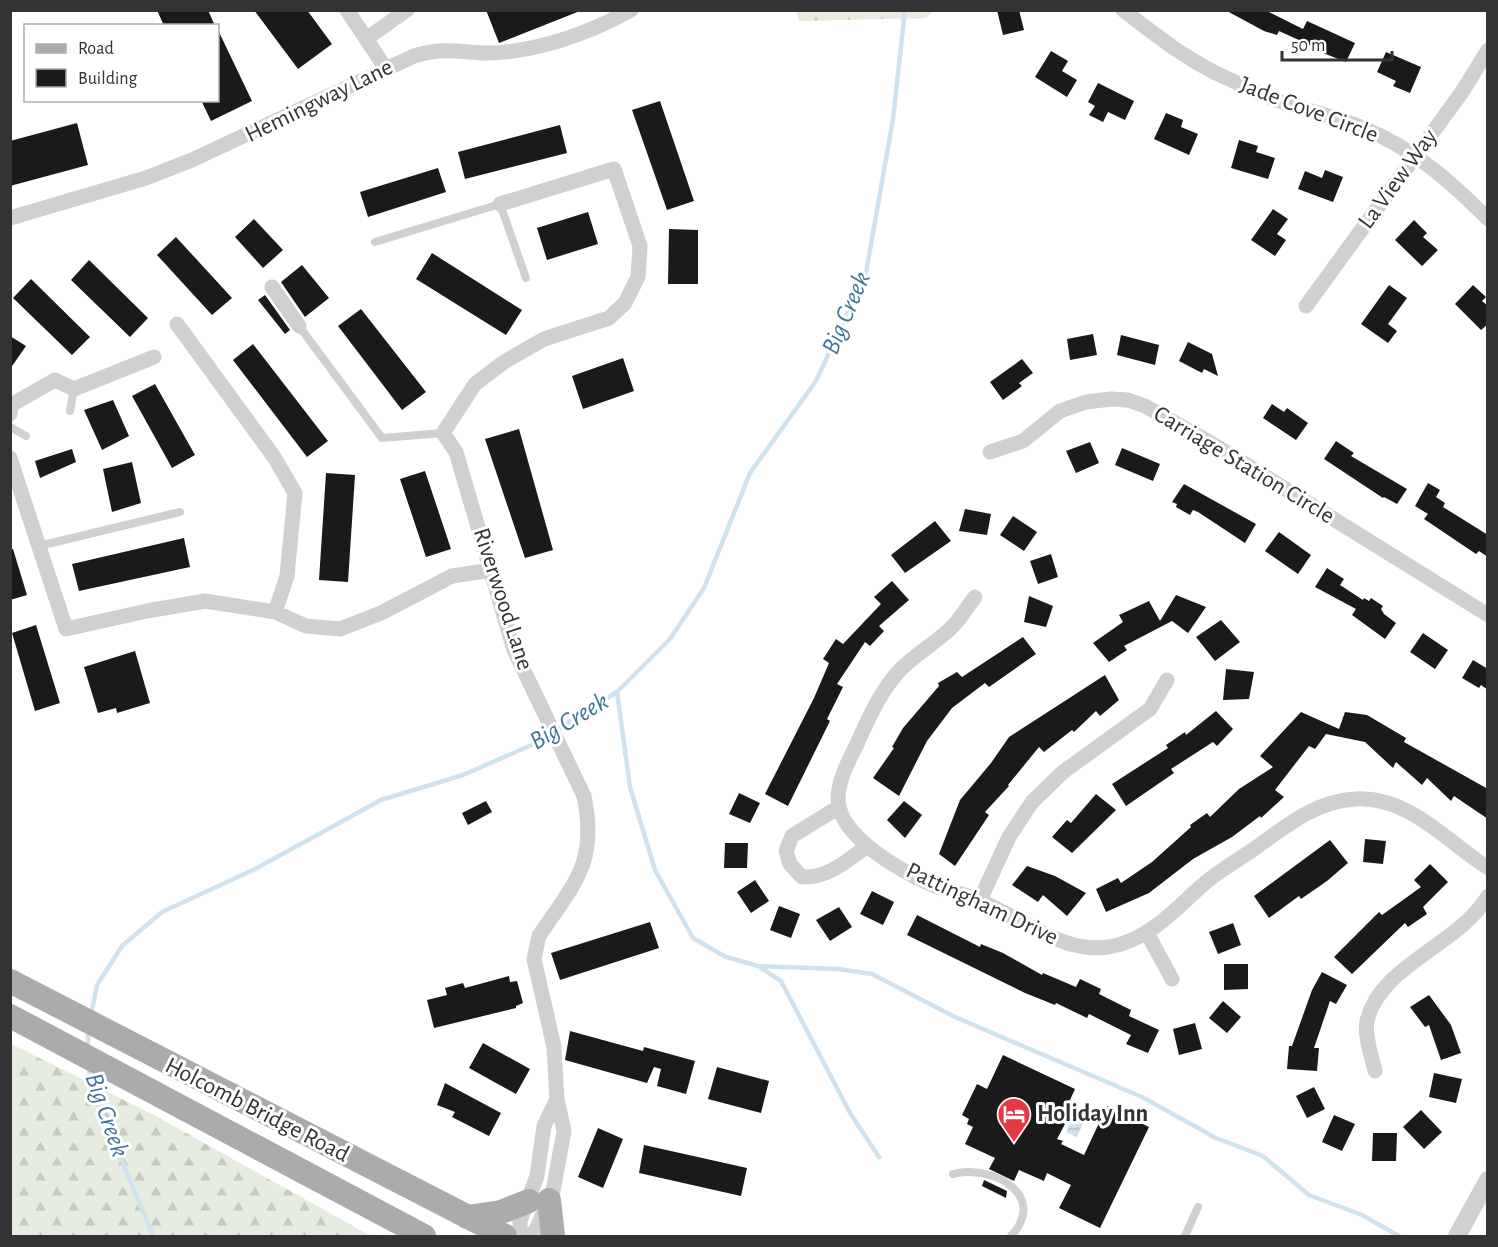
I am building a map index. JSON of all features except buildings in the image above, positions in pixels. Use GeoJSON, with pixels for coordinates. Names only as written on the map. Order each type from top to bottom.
{"type":"FeatureCollection","features":[{"type":"Feature","properties":{"kind":"main road","name":"Holcomb Bridge Road"},"geometry":{"type":"LineString","coordinates":[[12,982],[505,1236]]}},
{"type":"Feature","properties":{"kind":"main road","name":"Holcomb Bridge Road"},"geometry":{"type":"LineString","coordinates":[[10,1016],[424,1236]]}},
{"type":"Feature","properties":{"kind":"main road"},"geometry":{"type":"LineString","coordinates":[[467,1217],[501,1212],[539,1201],[553,1236]]}},
{"type":"Feature","properties":{"kind":"street"},"geometry":{"type":"LineString","coordinates":[[347,10],[386,69]]}},
{"type":"Feature","properties":{"kind":"street"},"geometry":{"type":"LineString","coordinates":[[366,39],[407,10]]}},
{"type":"Feature","properties":{"kind":"street","name":"Hemingway Lane"},"geometry":{"type":"LineString","coordinates":[[10,218],[146,178],[192,160],[414,56],[435,50],[456,49],[486,52],[541,48],[631,10]]}},
{"type":"Feature","properties":{"kind":"street","name":"Jade Cove Circle"},"geometry":{"type":"LineString","coordinates":[[1123,10],[1167,44],[1219,75],[1275,99],[1363,128],[1415,156],[1453,185],[1488,219]]}},
{"type":"Feature","properties":{"kind":"street","name":"La View Way"},"geometry":{"type":"LineString","coordinates":[[1306,306],[1462,92],[1488,50]]}},
{"type":"Feature","properties":{"kind":"street"},"geometry":{"type":"LineString","coordinates":[[443,433],[474,384],[544,339],[609,318],[625,303],[638,277],[640,246],[614,170],[500,204]]}},
{"type":"Feature","properties":{"kind":"street"},"geometry":{"type":"LineString","coordinates":[[272,287],[299,326]]}},
{"type":"Feature","properties":{"kind":"street"},"geometry":{"type":"LineString","coordinates":[[177,324],[274,457],[295,493],[287,576],[275,612]]}},
{"type":"Feature","properties":{"kind":"street"},"geometry":{"type":"LineString","coordinates":[[10,414],[11,405],[55,380],[74,389],[154,357]]}},
{"type":"Feature","properties":{"kind":"street","name":"Carriage Station Circle"},"geometry":{"type":"LineString","coordinates":[[990,452],[1023,441],[1039,425],[1060,411],[1086,402],[1111,399],[1128,400],[1145,406],[1213,444],[1488,615]]}},
{"type":"Feature","properties":{"kind":"street","name":"Riverwood Lane"},"geometry":{"type":"LineString","coordinates":[[443,433],[456,452],[514,650],[584,796],[589,821],[586,856],[581,874],[539,936],[534,959],[554,1047],[557,1099],[564,1131],[559,1169],[539,1201],[520,1221],[520,1236]]}},
{"type":"Feature","properties":{"kind":"street"},"geometry":{"type":"LineString","coordinates":[[10,458],[66,629],[147,610],[205,601],[275,612],[306,626],[340,629],[381,613],[452,576],[492,570]]}},
{"type":"Feature","properties":{"kind":"street"},"geometry":{"type":"LineString","coordinates":[[866,847],[818,877],[802,877],[790,864],[786,851],[792,836],[839,807],[838,796],[844,772],[885,687],[902,669],[951,628],[975,597]]}},
{"type":"Feature","properties":{"kind":"street"},"geometry":{"type":"LineString","coordinates":[[980,900],[1009,837],[1032,802],[1063,772],[1150,709],[1167,680]]}},
{"type":"Feature","properties":{"kind":"street","name":"Pattingham Drive"},"geometry":{"type":"LineString","coordinates":[[839,807],[850,830],[866,847],[931,884],[980,900],[1054,938],[1074,945],[1121,944],[1147,933],[1170,918],[1206,882],[1303,814],[1333,802],[1354,799],[1376,800],[1397,806],[1443,833],[1488,868]]}},
{"type":"Feature","properties":{"kind":"street"},"geometry":{"type":"LineString","coordinates":[[1375,1071],[1366,1023],[1376,999],[1392,981],[1464,927],[1488,896]]}},
{"type":"Feature","properties":{"kind":"street"},"geometry":{"type":"LineString","coordinates":[[1147,933],[1172,978]]}},
{"type":"Feature","properties":{"kind":"street","name":"Riverwood Lane"},"geometry":{"type":"LineString","coordinates":[[529,1236],[536,1230],[539,1201],[537,1176],[544,1126],[557,1099]]}},
{"type":"Feature","properties":{"kind":"street"},"geometry":{"type":"LineString","coordinates":[[1458,1236],[1488,1180]]}},
{"type":"Feature","properties":{"kind":"lane"},"geometry":{"type":"LineString","coordinates":[[375,242],[500,204],[526,278]]}},
{"type":"Feature","properties":{"kind":"lane"},"geometry":{"type":"LineString","coordinates":[[299,326],[382,438],[443,433]]}},
{"type":"Feature","properties":{"kind":"lane"},"geometry":{"type":"LineString","coordinates":[[70,411],[74,389]]}},
{"type":"Feature","properties":{"kind":"lane"},"geometry":{"type":"LineString","coordinates":[[10,427],[27,436]]}},
{"type":"Feature","properties":{"kind":"lane"},"geometry":{"type":"LineString","coordinates":[[39,546],[180,512]]}},
{"type":"Feature","properties":{"kind":"lane"},"geometry":{"type":"LineString","coordinates":[[952,1174],[974,1171],[983,1173],[1015,1189],[1022,1203],[1023,1215],[1022,1224],[1011,1236]]}},
{"type":"Feature","properties":{"kind":"lane"},"geometry":{"type":"LineString","coordinates":[[1185,1236],[1198,1207]]}},
{"type":"Feature","properties":{"kind":"green space"},"geometry":{"type":"Polygon","coordinates":[[[796,10],[933,11],[926,18],[799,21],[796,10]]]}},
{"type":"Feature","properties":{"kind":"green space"},"geometry":{"type":"Polygon","coordinates":[[[11,1044],[154,1115],[371,1236],[11,1236],[11,1044]]]}},
{"type":"Feature","properties":{"kind":"water"},"geometry":{"type":"Polygon","coordinates":[[[1075,1114],[1085,1118],[1077,1137],[1066,1132],[1075,1114]]]}},
{"type":"Feature","properties":{"kind":"waterway","name":"Big Creek"},"geometry":{"type":"LineString","coordinates":[[91,1015],[97,985],[122,946],[162,912],[255,869],[381,800],[463,775],[534,744],[617,692],[670,639],[704,588],[750,473],[816,381],[866,273],[893,119],[905,10]]}},
{"type":"Feature","properties":{"kind":"waterway"},"geometry":{"type":"LineString","coordinates":[[617,692],[630,787],[655,870],[693,938],[726,957],[758,966],[838,969],[872,974],[955,1017],[1142,1097],[1216,1138],[1263,1156],[1309,1195],[1362,1215],[1399,1236]]}},
{"type":"Feature","properties":{"kind":"waterway"},"geometry":{"type":"LineString","coordinates":[[761,968],[781,981],[850,1113],[879,1157]]}},
{"type":"Feature","properties":{"kind":"waterway","name":"Big Creek"},"geometry":{"type":"LineString","coordinates":[[88,1030],[88,1048]]}},
{"type":"Feature","properties":{"kind":"waterway","name":"Big Creek"},"geometry":{"type":"LineString","coordinates":[[89,1068],[90,1083],[153,1236]]}},
{"type":"Feature","properties":{"kind":"place","name":"Holiday Inn"},"geometry":{"type":"Point","coordinates":[1014,1143]}}]}
